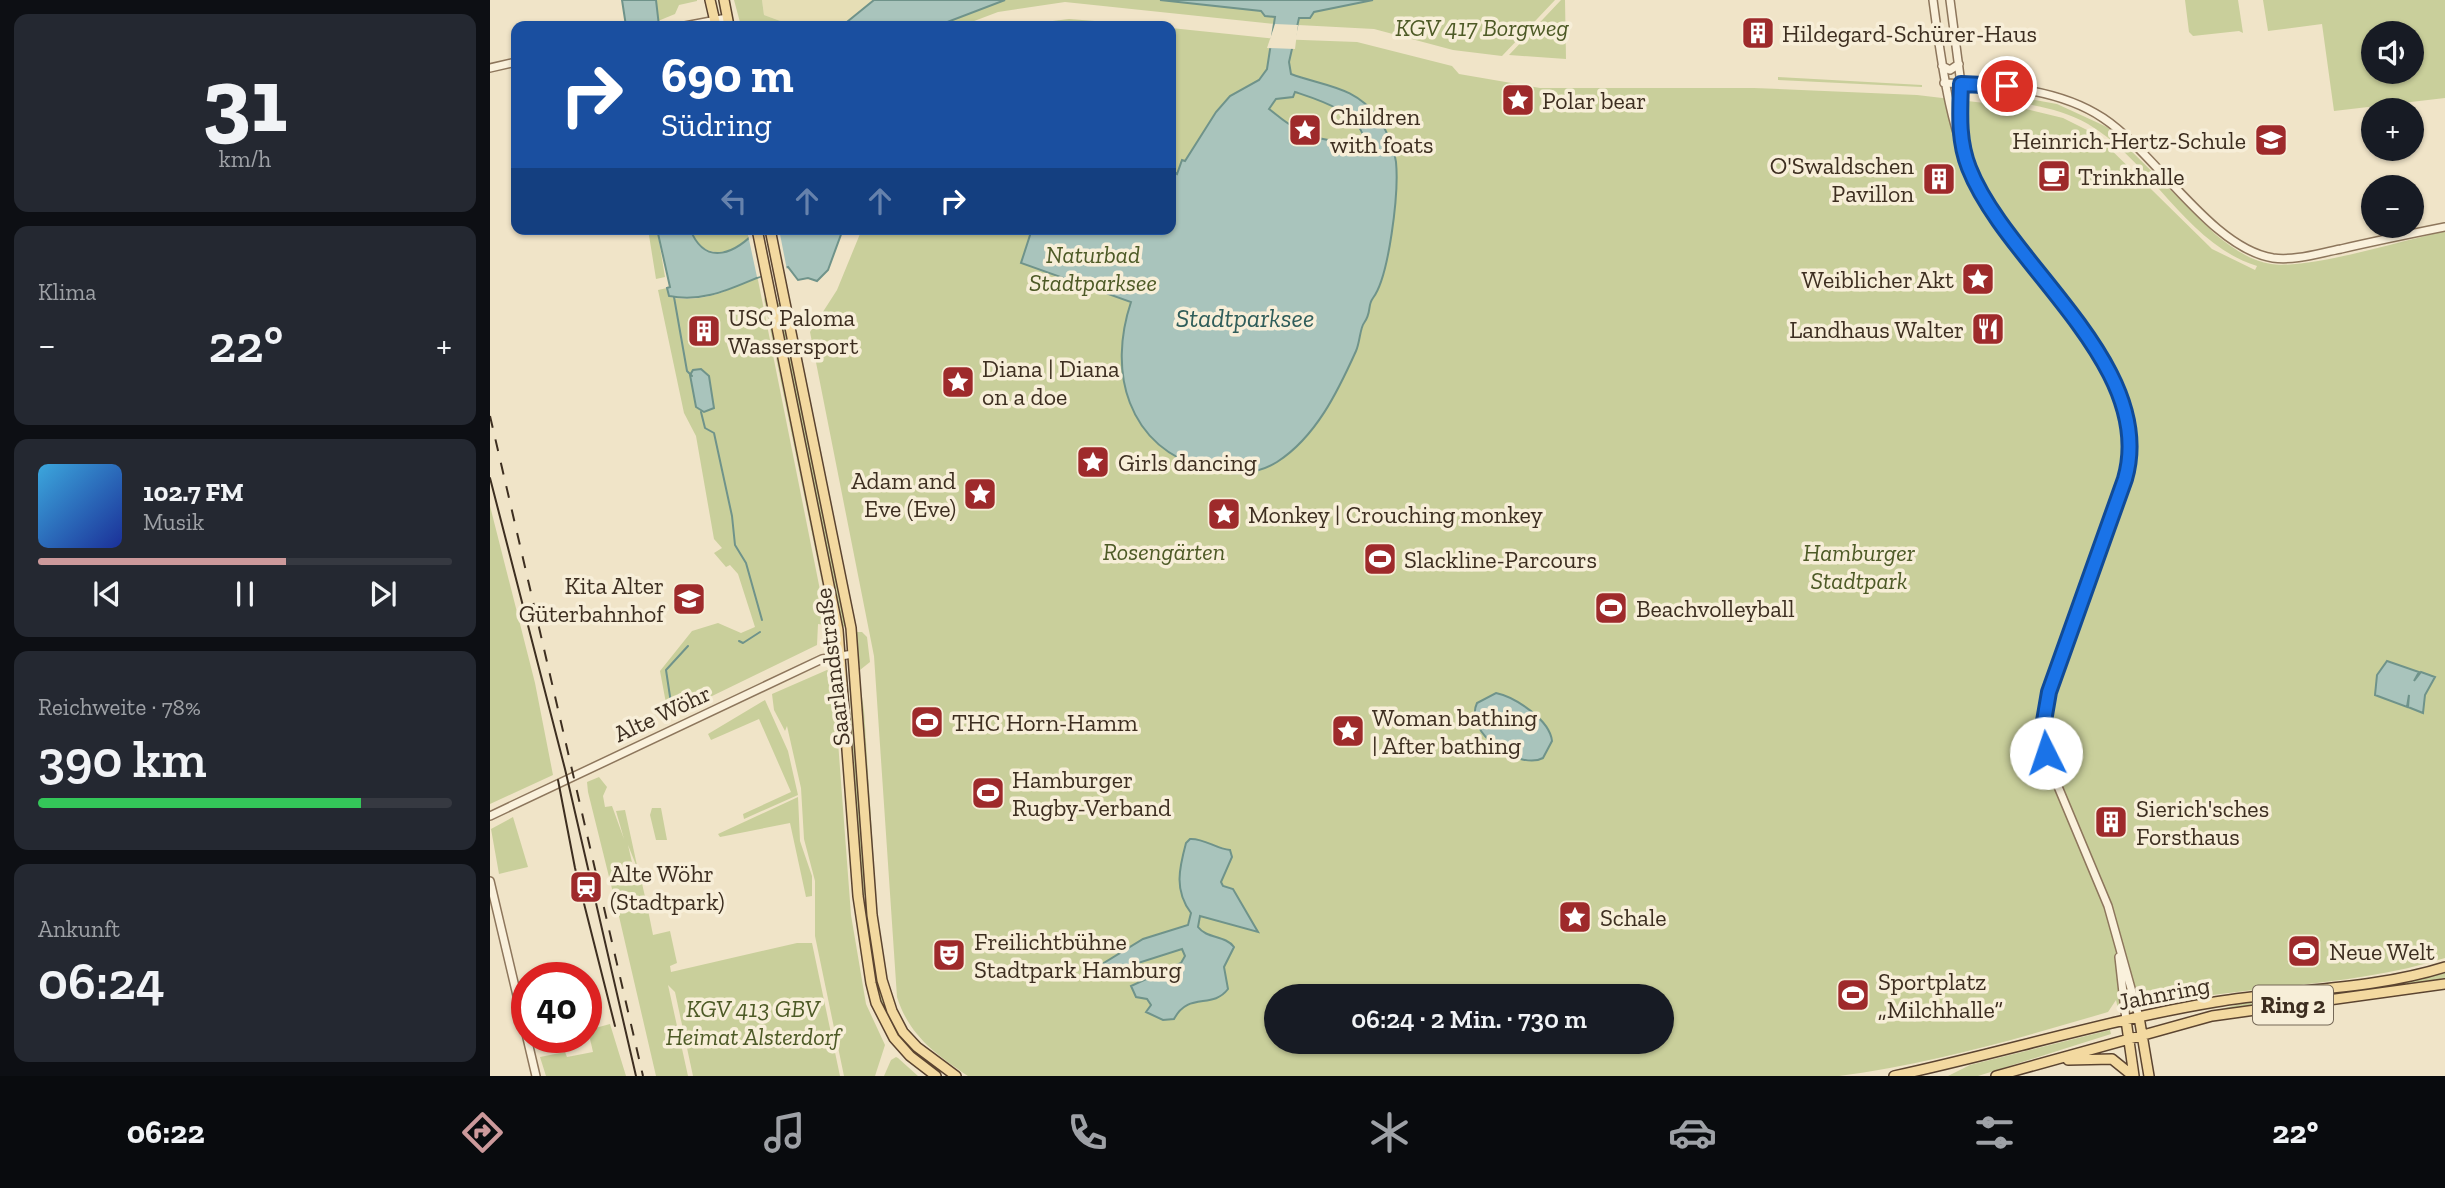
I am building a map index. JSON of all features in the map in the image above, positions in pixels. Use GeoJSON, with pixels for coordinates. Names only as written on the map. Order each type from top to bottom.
{"type":"FeatureCollection","features":[{"type":"Feature","properties":{"kind":"main road"},"geometry":{"type":"LineString","coordinates":[[710,0],[715,21]]}},
{"type":"Feature","properties":{"kind":"main road"},"geometry":{"type":"LineString","coordinates":[[724,0],[728,21]]}},
{"type":"Feature","properties":{"kind":"main road","name":"Saarlandstraße"},"geometry":{"type":"LineString","coordinates":[[758,235],[840,655],[858,896],[871,984],[876,1003],[894,1038],[910,1056],[936,1076]]}},
{"type":"Feature","properties":{"kind":"main road","name":"Saarlandstraße"},"geometry":{"type":"LineString","coordinates":[[771,235],[847,608],[853,654],[872,915],[882,980],[891,1011],[903,1032],[917,1048],[956,1076]]}},
{"type":"Feature","properties":{"kind":"main road","name":"Jahnring"},"geometry":{"type":"LineString","coordinates":[[1894,1076],[2139,1017],[2266,994],[2406,977],[2445,967]]}},
{"type":"Feature","properties":{"kind":"main road","name":"Jahnring"},"geometry":{"type":"LineString","coordinates":[[1996,1076],[2221,1015],[2445,984]]}},
{"type":"Feature","properties":{"kind":"main road"},"geometry":{"type":"LineString","coordinates":[[2139,1017],[2151,1075]]}},
{"type":"Feature","properties":{"kind":"main road"},"geometry":{"type":"LineString","coordinates":[[2126,1020],[2133,1076]]}},
{"type":"Feature","properties":{"kind":"main road"},"geometry":{"type":"LineString","coordinates":[[2052,1060],[2108,1058],[2122,1064],[2133,1076]]}},
{"type":"Feature","properties":{"kind":"street"},"geometry":{"type":"LineString","coordinates":[[1933,0],[1944,83],[1979,192],[1996,221],[2082,327],[2104,362],[2127,431],[2128,469],[2049,692],[2043,732],[2049,765],[2108,906],[2139,1017]]}},
{"type":"Feature","properties":{"kind":"street"},"geometry":{"type":"LineString","coordinates":[[1950,0],[1961,84],[1961,141]]}},
{"type":"Feature","properties":{"kind":"street"},"geometry":{"type":"LineString","coordinates":[[490,68],[511,63]]}},
{"type":"Feature","properties":{"kind":"street"},"geometry":{"type":"LineString","coordinates":[[1942,66],[1953,69],[1959,64]]}},
{"type":"Feature","properties":{"kind":"street"},"geometry":{"type":"LineString","coordinates":[[1944,83],[2007,86],[2070,102],[2102,117],[2131,140],[2221,232],[2255,253],[2277,258],[2302,257],[2445,227]]}},
{"type":"Feature","properties":{"kind":"street","name":"Alte Wöhr"},"geometry":{"type":"LineString","coordinates":[[490,816],[822,659],[853,654]]}},
{"type":"Feature","properties":{"kind":"street"},"geometry":{"type":"LineString","coordinates":[[490,881],[536,1076]]}},
{"type":"Feature","properties":{"kind":"street"},"geometry":{"type":"LineString","coordinates":[[2119,953],[2126,1020]]}},
{"type":"Feature","properties":{"kind":"shaded area"},"geometry":{"type":"Polygon","coordinates":[[[762,0],[874,0],[848,21],[780,21],[764,15],[762,0]]]}},
{"type":"Feature","properties":{"kind":"green space"},"geometry":{"type":"Polygon","coordinates":[[[656,0],[697,1],[679,5],[675,14],[658,21],[656,0]]]}},
{"type":"Feature","properties":{"kind":"green space"},"geometry":{"type":"Polygon","coordinates":[[[734,0],[762,0],[764,15],[780,21],[740,21],[734,0]]]}},
{"type":"Feature","properties":{"kind":"green space"},"geometry":{"type":"Polygon","coordinates":[[[1005,0],[1160,0],[1261,11],[1275,17],[1275,24],[1065,2],[998,12],[974,21],[950,21],[1005,0]]]}},
{"type":"Feature","properties":{"kind":"green space","name":"KGV 417 Borgweg"},"geometry":{"type":"Polygon","coordinates":[[[1373,0],[1555,0],[1502,56],[1453,50],[1374,29],[1298,25],[1299,18],[1314,12],[1373,0]]]}},
{"type":"Feature","properties":{"kind":"green space","name":"KGV 417 Borgweg"},"geometry":{"type":"Polygon","coordinates":[[[1561,0],[1565,0],[1566,59],[1509,55],[1561,0]]]}},
{"type":"Feature","properties":{"kind":"green space"},"geometry":{"type":"Polygon","coordinates":[[[2185,0],[2238,0],[2243,33],[2239,31],[2193,36],[2189,32],[2185,0]]]}},
{"type":"Feature","properties":{"kind":"green space"},"geometry":{"type":"Polygon","coordinates":[[[2263,0],[2445,0],[2445,98],[2424,100],[2424,98],[2361,98],[2361,108],[2334,111],[2322,24],[2268,31],[2263,0]]]}},
{"type":"Feature","properties":{"kind":"green space"},"geometry":{"type":"Polygon","coordinates":[[[1069,19],[1095,21],[1053,21],[1069,19]]]}},
{"type":"Feature","properties":{"kind":"green space","name":"Hamburger Stadtpark"},"geometry":{"type":"Polygon","coordinates":[[[1176,29],[1276,39],[1357,42],[1452,66],[1459,74],[1540,88],[1754,88],[1917,95],[2018,107],[2063,118],[2095,134],[2212,249],[2255,270],[2257,266],[2232,255],[2210,240],[2131,158],[2088,124],[2057,111],[2000,100],[1998,94],[1979,90],[2057,104],[2107,127],[2215,234],[2241,253],[2256,260],[2287,265],[2307,263],[2445,231],[2445,958],[2375,975],[2158,1004],[2154,1001],[2118,1009],[2116,1000],[2108,1012],[2008,1041],[1907,1065],[1839,1076],[968,1076],[945,1060],[916,1033],[897,997],[874,656],[810,332],[837,290],[860,235],[1176,235],[1176,29]]]}},
{"type":"Feature","properties":{"kind":"green space"},"geometry":{"type":"Polygon","coordinates":[[[1778,77],[1922,85],[1922,87],[1778,80],[1778,77]]]}},
{"type":"Feature","properties":{"kind":"green space"},"geometry":{"type":"Polygon","coordinates":[[[649,235],[658,235],[665,277],[656,279],[649,235]]]}},
{"type":"Feature","properties":{"kind":"green space"},"geometry":{"type":"Polygon","coordinates":[[[693,235],[748,235],[749,239],[732,249],[715,252],[701,246],[693,235]]]}},
{"type":"Feature","properties":{"kind":"green space"},"geometry":{"type":"Polygon","coordinates":[[[757,275],[827,625],[818,624],[817,645],[673,715],[668,714],[660,671],[692,631],[718,623],[741,633],[755,627],[738,574],[730,565],[726,567],[714,553],[722,548],[714,539],[696,436],[684,413],[658,290],[667,288],[669,297],[692,299],[726,291],[757,275]]]}},
{"type":"Feature","properties":{"kind":"green space"},"geometry":{"type":"Polygon","coordinates":[[[767,298],[831,627],[764,299],[767,298]]]}},
{"type":"Feature","properties":{"kind":"green space"},"geometry":{"type":"Polygon","coordinates":[[[776,302],[781,304],[846,626],[841,627],[776,302]]]}},
{"type":"Feature","properties":{"kind":"green space"},"geometry":{"type":"Polygon","coordinates":[[[805,374],[853,613],[851,612],[805,374]]]}},
{"type":"Feature","properties":{"kind":"green space"},"geometry":{"type":"Polygon","coordinates":[[[490,506],[535,683],[553,775],[490,804],[490,506]]]}},
{"type":"Feature","properties":{"kind":"green space"},"geometry":{"type":"Polygon","coordinates":[[[855,632],[862,632],[867,637],[870,662],[860,670],[855,632]]]}},
{"type":"Feature","properties":{"kind":"green space"},"geometry":{"type":"Polygon","coordinates":[[[827,670],[833,675],[851,915],[866,1004],[885,1045],[875,1076],[844,1076],[815,936],[815,881],[804,839],[801,788],[787,726],[785,731],[774,710],[772,694],[827,670]]]}},
{"type":"Feature","properties":{"kind":"green space"},"geometry":{"type":"Polygon","coordinates":[[[849,678],[859,765],[866,898],[861,891],[849,678]]]}},
{"type":"Feature","properties":{"kind":"green space"},"geometry":{"type":"Polygon","coordinates":[[[861,691],[864,710],[876,897],[874,896],[861,691]]]}},
{"type":"Feature","properties":{"kind":"green space"},"geometry":{"type":"Polygon","coordinates":[[[765,700],[788,751],[798,795],[744,819],[743,814],[791,792],[759,719],[711,740],[708,734],[765,700]]]}},
{"type":"Feature","properties":{"kind":"green space"},"geometry":{"type":"Polygon","coordinates":[[[599,777],[607,787],[603,796],[605,807],[612,806],[624,839],[616,811],[625,810],[638,870],[628,845],[634,871],[630,872],[634,880],[641,879],[646,901],[617,909],[588,792],[587,782],[599,777]]]}},
{"type":"Feature","properties":{"kind":"green space"},"geometry":{"type":"Polygon","coordinates":[[[798,797],[800,841],[812,876],[812,896],[806,897],[790,823],[720,837],[718,834],[798,797]]]}},
{"type":"Feature","properties":{"kind":"green space"},"geometry":{"type":"Polygon","coordinates":[[[652,808],[661,808],[667,840],[656,840],[650,815],[652,808]]]}},
{"type":"Feature","properties":{"kind":"green space"},"geometry":{"type":"Polygon","coordinates":[[[513,817],[528,867],[499,874],[491,829],[513,817]]]}},
{"type":"Feature","properties":{"kind":"green space"},"geometry":{"type":"Polygon","coordinates":[[[863,903],[868,906],[884,1004],[903,1038],[901,1040],[891,1025],[878,992],[863,903]]]}},
{"type":"Feature","properties":{"kind":"green space","name":"KGV 413 GBV Heimat Alsterdorf"},"geometry":{"type":"Polygon","coordinates":[[[647,905],[653,935],[670,931],[677,963],[670,966],[671,972],[797,943],[812,943],[840,1076],[693,1076],[675,992],[668,985],[688,1076],[656,1076],[618,912],[647,905]]]}},
{"type":"Feature","properties":{"kind":"green space"},"geometry":{"type":"Polygon","coordinates":[[[2445,973],[2445,978],[2415,984],[2209,1012],[2248,1002],[2408,982],[2445,973]]]}},
{"type":"Feature","properties":{"kind":"green space"},"geometry":{"type":"Polygon","coordinates":[[[610,1024],[626,1076],[546,1076],[540,1057],[560,1053],[565,1053],[567,1057],[602,1053],[602,1026],[610,1024]]]}},
{"type":"Feature","properties":{"kind":"green space"},"geometry":{"type":"Polygon","coordinates":[[[2110,1030],[2111,1034],[1978,1076],[1948,1076],[1970,1065],[2110,1030]]]}},
{"type":"Feature","properties":{"kind":"green space"},"geometry":{"type":"Polygon","coordinates":[[[896,1057],[918,1076],[884,1076],[891,1060],[896,1057]]]}},
{"type":"Feature","properties":{"kind":"water"},"geometry":{"type":"Polygon","coordinates":[[[622,0],[656,0],[658,21],[625,21],[622,0]]]}},
{"type":"Feature","properties":{"kind":"water"},"geometry":{"type":"Polygon","coordinates":[[[874,0],[1005,0],[950,21],[848,21],[874,0]]]}},
{"type":"Feature","properties":{"kind":"water","name":"Stadtparksee"},"geometry":{"type":"Polygon","coordinates":[[[1160,0],[1373,0],[1314,12],[1310,18],[1299,18],[1289,62],[1291,74],[1349,93],[1360,99],[1378,118],[1390,139],[1395,156],[1396,193],[1392,234],[1384,272],[1370,304],[1356,351],[1324,412],[1303,440],[1277,462],[1251,472],[1224,473],[1179,458],[1157,443],[1141,424],[1130,403],[1124,379],[1124,328],[1131,302],[1021,263],[1030,235],[1176,235],[1176,174],[1182,160],[1185,161],[1216,112],[1230,96],[1259,80],[1267,69],[1275,17],[1265,16],[1261,11],[1160,0]],[[1295,92],[1293,97],[1276,99],[1269,109],[1294,127],[1312,130],[1318,138],[1359,146],[1365,143],[1356,123],[1327,103],[1295,92]]]}},
{"type":"Feature","properties":{"kind":"water"},"geometry":{"type":"Polygon","coordinates":[[[658,235],[694,235],[704,249],[722,253],[752,235],[841,235],[828,270],[817,281],[808,278],[798,280],[788,267],[701,297],[669,296],[667,288],[670,287],[658,235]]]}},
{"type":"Feature","properties":{"kind":"water"},"geometry":{"type":"Polygon","coordinates":[[[701,369],[709,376],[714,408],[704,412],[696,407],[690,375],[693,370],[701,369]]]}},
{"type":"Feature","properties":{"kind":"water"},"geometry":{"type":"Polygon","coordinates":[[[2387,661],[2419,672],[2414,681],[2421,672],[2435,677],[2425,695],[2423,713],[2408,707],[2409,695],[2407,707],[2375,695],[2377,675],[2387,661]]]}},
{"type":"Feature","properties":{"kind":"water"},"geometry":{"type":"Polygon","coordinates":[[[1496,693],[1522,704],[1545,725],[1552,741],[1543,758],[1533,761],[1521,759],[1508,754],[1485,737],[1475,714],[1477,703],[1496,693]]]}},
{"type":"Feature","properties":{"kind":"water"},"geometry":{"type":"Polygon","coordinates":[[[1190,839],[1230,850],[1232,857],[1221,882],[1223,886],[1233,889],[1258,932],[1200,916],[1198,927],[1202,931],[1226,940],[1234,947],[1224,967],[1228,989],[1215,999],[1187,1005],[1174,1019],[1163,1020],[1146,1012],[1151,1005],[1147,999],[1136,997],[1131,986],[1181,963],[1185,956],[1182,949],[1110,972],[1099,966],[1143,939],[1188,925],[1191,913],[1182,896],[1179,879],[1186,843],[1190,839]]]}},
{"type":"Feature","properties":{"kind":"pier"},"geometry":{"type":"Polygon","coordinates":[[[1275,24],[1298,25],[1295,49],[1267,48],[1275,24]]]}},
{"type":"Feature","properties":{"kind":"pier"},"geometry":{"type":"Polygon","coordinates":[[[748,235],[780,235],[787,270],[757,277],[748,235]]]}},
{"type":"Feature","properties":{"kind":"waterway"},"geometry":{"type":"LineString","coordinates":[[674,297],[687,371],[692,376]]}},
{"type":"Feature","properties":{"kind":"waterway"},"geometry":{"type":"LineString","coordinates":[[701,412],[705,428],[714,433],[732,516],[735,545],[746,563],[762,620]]}},
{"type":"Feature","properties":{"kind":"waterway"},"geometry":{"type":"LineString","coordinates":[[739,641],[743,643],[760,632]]}},
{"type":"Feature","properties":{"kind":"waterway"},"geometry":{"type":"LineString","coordinates":[[671,703],[666,670],[688,646]]}},
{"type":"Feature","properties":{"kind":"tram line"},"geometry":{"type":"LineString","coordinates":[[490,478],[565,769],[636,1076]]}},
{"type":"Feature","properties":{"kind":"tram line"},"geometry":{"type":"LineString","coordinates":[[558,780],[575,868],[615,1026]]}},
{"type":"Feature","properties":{"kind":"railway"},"geometry":{"type":"LineString","coordinates":[[490,416],[643,1076]]}},
{"type":"Feature","properties":{"kind":"place","name":"Hildegard-Schürer-Haus"},"geometry":{"type":"Point","coordinates":[1758,33]}},
{"type":"Feature","properties":{"kind":"place","name":"Polar bear"},"geometry":{"type":"Point","coordinates":[1518,100]}},
{"type":"Feature","properties":{"kind":"place","name":"Children with foats"},"geometry":{"type":"Point","coordinates":[1305,130]}},
{"type":"Feature","properties":{"kind":"place","name":"Heinrich-Hertz-Schule"},"geometry":{"type":"Point","coordinates":[2271,140]}},
{"type":"Feature","properties":{"kind":"place","name":"Trinkhalle"},"geometry":{"type":"Point","coordinates":[2054,176]}},
{"type":"Feature","properties":{"kind":"place","name":"O'Swaldschen Pavillon"},"geometry":{"type":"Point","coordinates":[1939,179]}},
{"type":"Feature","properties":{"kind":"place","name":"Weiblicher Akt"},"geometry":{"type":"Point","coordinates":[1978,279]}},
{"type":"Feature","properties":{"kind":"place","name":"Landhaus Walter"},"geometry":{"type":"Point","coordinates":[1988,329]}},
{"type":"Feature","properties":{"kind":"place","name":"USC Paloma Wassersport"},"geometry":{"type":"Point","coordinates":[704,331]}},
{"type":"Feature","properties":{"kind":"place","name":"Diana | Diana on a doe"},"geometry":{"type":"Point","coordinates":[958,382]}},
{"type":"Feature","properties":{"kind":"place","name":"Girls dancing"},"geometry":{"type":"Point","coordinates":[1093,462]}},
{"type":"Feature","properties":{"kind":"place","name":"Adam and Eve (Eve)"},"geometry":{"type":"Point","coordinates":[980,494]}},
{"type":"Feature","properties":{"kind":"place","name":"Monkey | Crouching monkey"},"geometry":{"type":"Point","coordinates":[1224,514]}},
{"type":"Feature","properties":{"kind":"place","name":"Slackline-Parcours"},"geometry":{"type":"Point","coordinates":[1380,559]}},
{"type":"Feature","properties":{"kind":"place","name":"Kita Alter Güterbahnhof"},"geometry":{"type":"Point","coordinates":[689,599]}},
{"type":"Feature","properties":{"kind":"place","name":"Beachvolleyball"},"geometry":{"type":"Point","coordinates":[1611,608]}},
{"type":"Feature","properties":{"kind":"place","name":"THC Horn-Hamm"},"geometry":{"type":"Point","coordinates":[927,722]}},
{"type":"Feature","properties":{"kind":"place","name":"Woman bathing | After bathing"},"geometry":{"type":"Point","coordinates":[1348,731]}},
{"type":"Feature","properties":{"kind":"place","name":"Hamburger Rugby-Verband"},"geometry":{"type":"Point","coordinates":[988,793]}},
{"type":"Feature","properties":{"kind":"place","name":"Sierich'sches Forsthaus"},"geometry":{"type":"Point","coordinates":[2111,822]}},
{"type":"Feature","properties":{"kind":"place","name":"Alte Wöhr (Stadtpark)"},"geometry":{"type":"Point","coordinates":[586,887]}},
{"type":"Feature","properties":{"kind":"place","name":"Schale"},"geometry":{"type":"Point","coordinates":[1575,917]}},
{"type":"Feature","properties":{"kind":"place","name":"Neue Welt"},"geometry":{"type":"Point","coordinates":[2304,951]}},
{"type":"Feature","properties":{"kind":"place","name":"Freilichtbühne Stadtpark Hamburg"},"geometry":{"type":"Point","coordinates":[949,955]}},
{"type":"Feature","properties":{"kind":"place","name":"Sportplatz „Milchhalle“"},"geometry":{"type":"Point","coordinates":[1853,995]}},
{"type":"Feature","properties":{"kind":"route"},"geometry":{"type":"LineString","coordinates":[[2007,86],[1961,84],[1961,141],[1964,154],[1979,192],[1996,221],[2056,293],[2104,362],[2120,404],[2130,451],[2125,479],[2049,692],[2043,732],[2046,753]]}},
{"type":"Feature","properties":{"kind":"park label","name":"Naturbad Stadtparksee"},"geometry":{"type":"Point","coordinates":[1093,268]}},
{"type":"Feature","properties":{"kind":"park label","name":"Rosengärten"},"geometry":{"type":"Point","coordinates":[1164,551]}}]}
